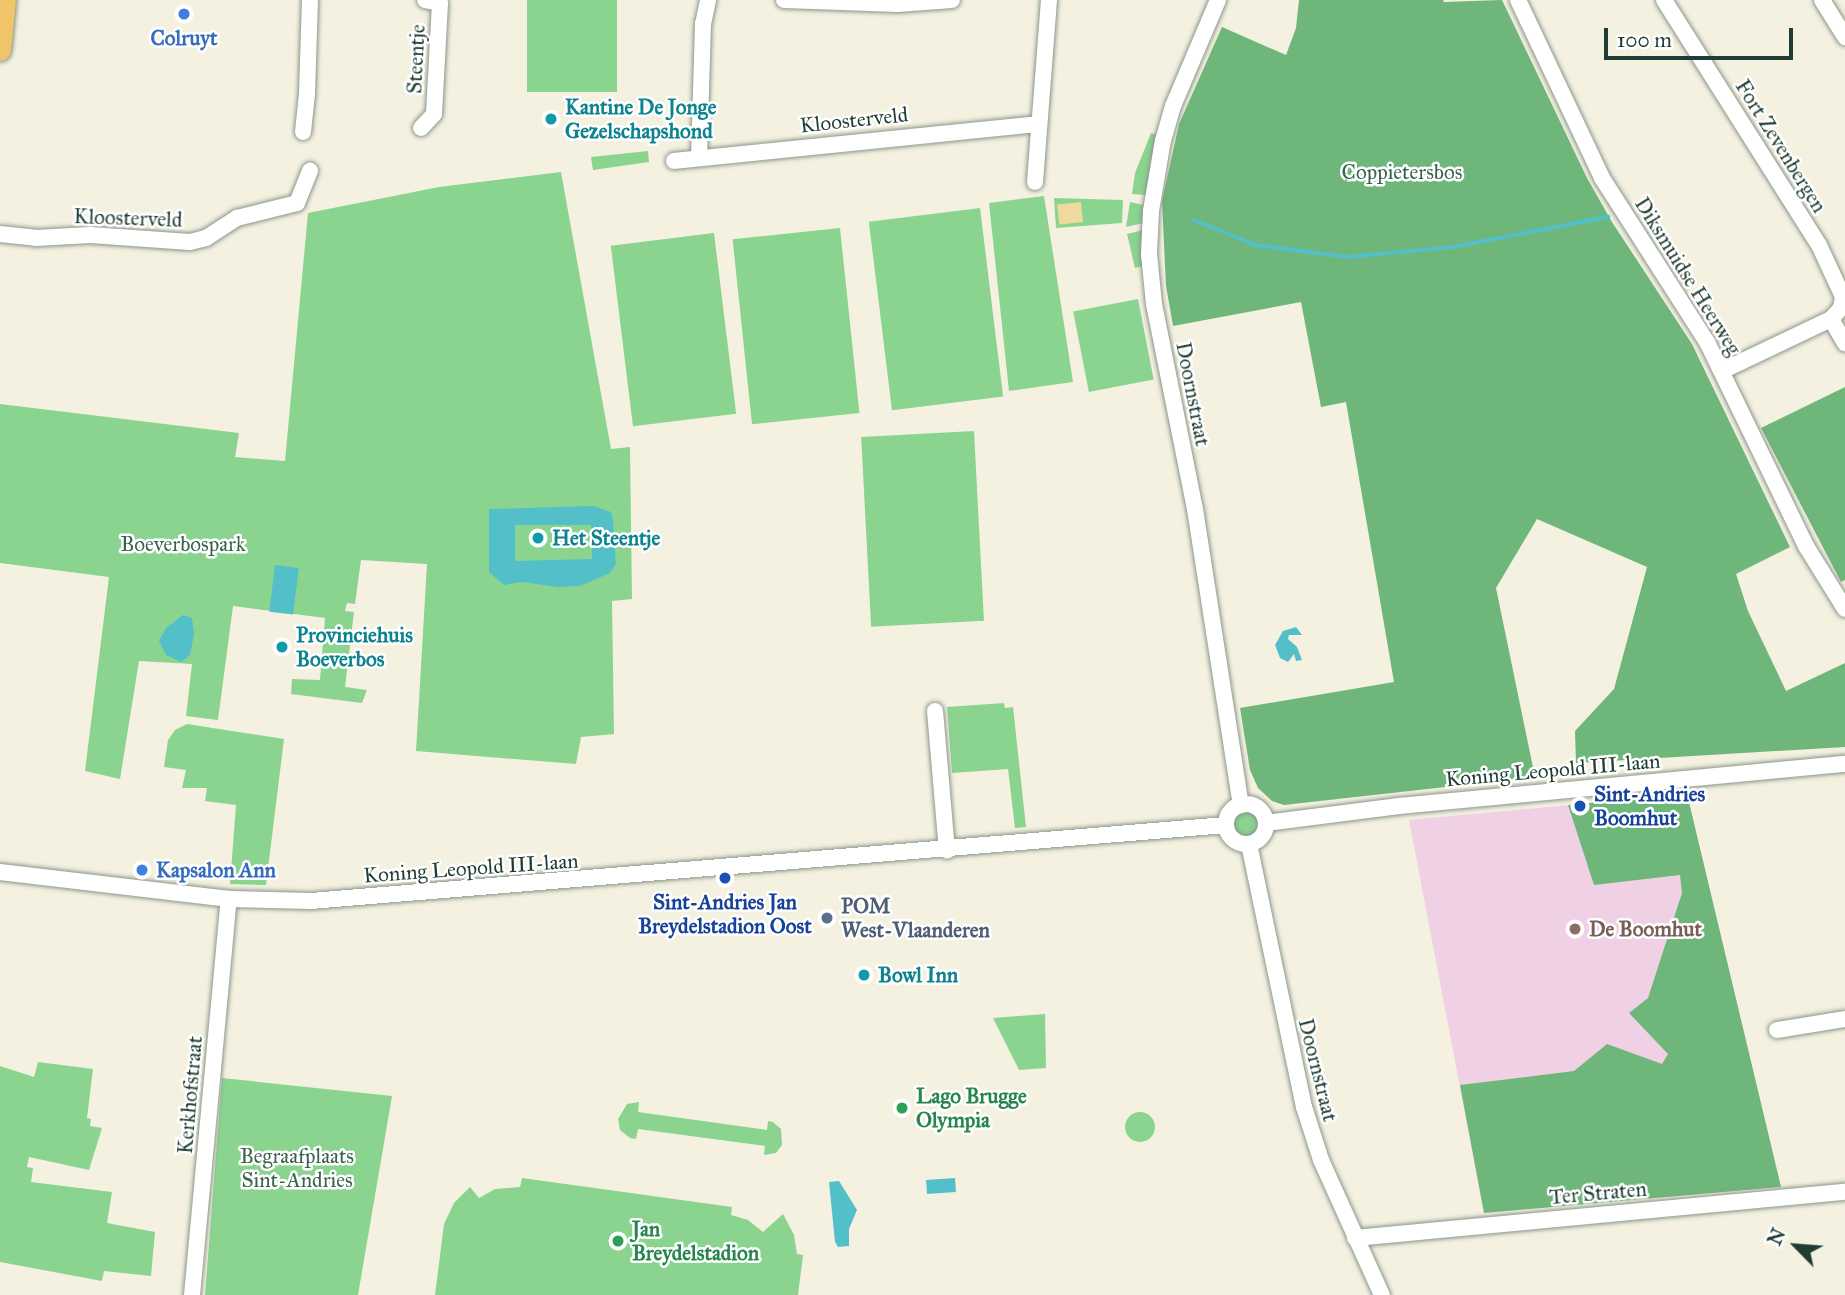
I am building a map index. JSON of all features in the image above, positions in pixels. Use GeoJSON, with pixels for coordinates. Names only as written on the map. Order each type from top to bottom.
{"type":"FeatureCollection","features":[{"type":"Feature","properties":{"kind":"main road"},"geometry":{"type":"LineString","coordinates":[[0,50],[5,0]]}},
{"type":"Feature","properties":{"kind":"street"},"geometry":{"type":"LineString","coordinates":[[303,132],[310,0]]}},
{"type":"Feature","properties":{"kind":"street","name":"Steentje"},"geometry":{"type":"LineString","coordinates":[[421,128],[434,114],[440,3],[425,0]]}},
{"type":"Feature","properties":{"kind":"street"},"geometry":{"type":"LineString","coordinates":[[699,158],[703,24],[708,0]]}},
{"type":"Feature","properties":{"kind":"street"},"geometry":{"type":"LineString","coordinates":[[784,0],[898,4],[952,0]]}},
{"type":"Feature","properties":{"kind":"street"},"geometry":{"type":"LineString","coordinates":[[1035,182],[1049,0]]}},
{"type":"Feature","properties":{"kind":"street","name":"Doornstraat"},"geometry":{"type":"LineString","coordinates":[[1218,0],[1173,106],[1163,140],[1150,211],[1149,254],[1154,304],[1195,509],[1241,805]]}},
{"type":"Feature","properties":{"kind":"street","name":"Diksmuidse Heerweg"},"geometry":{"type":"LineString","coordinates":[[1518,0],[1602,178],[1686,306],[1722,371],[1806,547],[1845,608]]}},
{"type":"Feature","properties":{"kind":"street","name":"Fort Zevenbergen"},"geometry":{"type":"LineString","coordinates":[[1664,0],[1819,245],[1843,297],[1841,308],[1831,318]]}},
{"type":"Feature","properties":{"kind":"street"},"geometry":{"type":"LineString","coordinates":[[1822,0],[1845,37]]}},
{"type":"Feature","properties":{"kind":"street","name":"Kloosterveld"},"geometry":{"type":"LineString","coordinates":[[674,161],[1039,124]]}},
{"type":"Feature","properties":{"kind":"street","name":"Kloosterveld"},"geometry":{"type":"LineString","coordinates":[[0,234],[36,238],[90,236],[190,242],[206,238],[237,219],[297,203],[310,171]]}},
{"type":"Feature","properties":{"kind":"street"},"geometry":{"type":"LineString","coordinates":[[1722,371],[1831,318],[1845,343]]}},
{"type":"Feature","properties":{"kind":"street"},"geometry":{"type":"LineString","coordinates":[[935,711],[947,850]]}},
{"type":"Feature","properties":{"kind":"street","name":"Koning Leopold III-laan"},"geometry":{"type":"LineString","coordinates":[[1266,823],[1399,806],[1845,764]]}},
{"type":"Feature","properties":{"kind":"street"},"geometry":{"type":"LineString","coordinates":[[1241,805],[1258,808],[1266,823],[1261,837],[1249,844],[1233,839],[1226,825],[1230,812],[1241,805]]}},
{"type":"Feature","properties":{"kind":"street","name":"Koning Leopold III-laan"},"geometry":{"type":"LineString","coordinates":[[0,872],[229,899],[347,898],[1226,825]]}},
{"type":"Feature","properties":{"kind":"street","name":"Doornstraat"},"geometry":{"type":"LineString","coordinates":[[1249,844],[1304,1107],[1321,1160],[1382,1295]]}},
{"type":"Feature","properties":{"kind":"street","name":"Kerkhofstraat"},"geometry":{"type":"LineString","coordinates":[[192,1295],[229,899]]}},
{"type":"Feature","properties":{"kind":"street"},"geometry":{"type":"LineString","coordinates":[[1777,1030],[1845,1019]]}},
{"type":"Feature","properties":{"kind":"street","name":"Ter Straten"},"geometry":{"type":"LineString","coordinates":[[1355,1238],[1845,1192]]}},
{"type":"Feature","properties":{"kind":"shaded area","name":"De Boomhut"},"geometry":{"type":"Polygon","coordinates":[[[1687,794],[1781,1187],[1484,1213],[1409,820],[1687,794]]]}},
{"type":"Feature","properties":{"kind":"green space"},"geometry":{"type":"Polygon","coordinates":[[[527,0],[617,0],[617,92],[527,92],[527,0]]]}},
{"type":"Feature","properties":{"kind":"green space","name":"Coppietersbos"},"geometry":{"type":"Polygon","coordinates":[[[1299,0],[1502,0],[1587,178],[1612,222],[1692,344],[1790,547],[1736,574],[1748,611],[1786,691],[1845,663],[1845,747],[1576,763],[1575,731],[1614,689],[1647,567],[1537,519],[1496,588],[1535,777],[1284,805],[1272,801],[1258,788],[1250,770],[1240,708],[1394,682],[1346,402],[1321,407],[1301,302],[1173,326],[1166,286],[1162,201],[1179,124],[1222,27],[1286,55],[1296,28],[1299,0]]]}},
{"type":"Feature","properties":{"kind":"green space"},"geometry":{"type":"Polygon","coordinates":[[[1151,133],[1157,135],[1146,195],[1132,194],[1135,173],[1151,133]]]}},
{"type":"Feature","properties":{"kind":"green space"},"geometry":{"type":"Polygon","coordinates":[[[648,151],[649,162],[593,170],[591,157],[648,151]]]}},
{"type":"Feature","properties":{"kind":"green space","name":"Boeverbospark"},"geometry":{"type":"Polygon","coordinates":[[[561,172],[611,449],[630,447],[632,599],[612,601],[614,734],[581,737],[576,764],[416,751],[427,564],[361,560],[355,604],[347,603],[345,611],[354,612],[345,687],[367,690],[362,703],[291,694],[292,679],[320,680],[325,618],[233,606],[218,720],[186,716],[192,664],[139,661],[120,779],[85,771],[109,577],[0,563],[0,404],[239,433],[235,457],[285,461],[308,213],[439,187],[561,172]]]}},
{"type":"Feature","properties":{"kind":"green space"},"geometry":{"type":"Polygon","coordinates":[[[1044,196],[1073,382],[1009,391],[989,203],[1044,196]]]}},
{"type":"Feature","properties":{"kind":"green space"},"geometry":{"type":"Polygon","coordinates":[[[1054,198],[1123,200],[1122,223],[1056,228],[1054,198]]]}},
{"type":"Feature","properties":{"kind":"green space"},"geometry":{"type":"Polygon","coordinates":[[[1130,202],[1144,205],[1143,223],[1126,227],[1130,202]]]}},
{"type":"Feature","properties":{"kind":"green space"},"geometry":{"type":"Polygon","coordinates":[[[980,208],[1003,397],[892,410],[869,222],[980,208]]]}},
{"type":"Feature","properties":{"kind":"green space"},"geometry":{"type":"Polygon","coordinates":[[[840,228],[859,413],[752,424],[733,239],[840,228]]]}},
{"type":"Feature","properties":{"kind":"green space"},"geometry":{"type":"Polygon","coordinates":[[[1143,230],[1143,266],[1135,268],[1127,234],[1143,230]]]}},
{"type":"Feature","properties":{"kind":"green space"},"geometry":{"type":"Polygon","coordinates":[[[714,233],[736,414],[633,426],[611,246],[714,233]]]}},
{"type":"Feature","properties":{"kind":"green space"},"geometry":{"type":"Polygon","coordinates":[[[1138,299],[1154,379],[1089,392],[1073,312],[1138,299]]]}},
{"type":"Feature","properties":{"kind":"green space"},"geometry":{"type":"Polygon","coordinates":[[[1845,387],[1845,580],[1841,582],[1761,428],[1845,387]]]}},
{"type":"Feature","properties":{"kind":"green space"},"geometry":{"type":"Polygon","coordinates":[[[974,431],[984,621],[871,627],[861,437],[974,431]]]}},
{"type":"Feature","properties":{"kind":"green space"},"geometry":{"type":"Polygon","coordinates":[[[1004,703],[1005,708],[1013,707],[1026,827],[1015,828],[1008,769],[952,773],[947,707],[1004,703]]]}},
{"type":"Feature","properties":{"kind":"green space"},"geometry":{"type":"Polygon","coordinates":[[[187,724],[284,739],[266,885],[230,884],[236,805],[205,801],[207,788],[182,788],[186,770],[164,767],[168,740],[175,730],[187,724]]]}},
{"type":"Feature","properties":{"kind":"green space"},"geometry":{"type":"Polygon","coordinates":[[[1687,794],[1781,1187],[1484,1213],[1460,1085],[1574,1071],[1607,1044],[1662,1064],[1668,1054],[1629,1013],[1648,998],[1682,893],[1680,875],[1594,885],[1568,805],[1687,794]]]}},
{"type":"Feature","properties":{"kind":"green space"},"geometry":{"type":"Polygon","coordinates":[[[1246,812],[1255,815],[1258,824],[1255,833],[1246,836],[1237,833],[1234,824],[1237,815],[1246,812]]]}},
{"type":"Feature","properties":{"kind":"green space"},"geometry":{"type":"Polygon","coordinates":[[[1045,1014],[1046,1068],[1019,1070],[993,1018],[1045,1014]]]}},
{"type":"Feature","properties":{"kind":"green space"},"geometry":{"type":"Polygon","coordinates":[[[38,1062],[93,1069],[87,1118],[91,1119],[90,1126],[102,1128],[89,1170],[29,1157],[27,1167],[33,1168],[31,1182],[112,1192],[107,1223],[155,1232],[151,1276],[104,1271],[102,1281],[0,1262],[0,1066],[34,1077],[38,1062]]]}},
{"type":"Feature","properties":{"kind":"green space","name":"Begraafplaats Sint-Andries"},"geometry":{"type":"Polygon","coordinates":[[[222,1078],[392,1096],[358,1295],[205,1295],[222,1078]]]}},
{"type":"Feature","properties":{"kind":"green space"},"geometry":{"type":"Polygon","coordinates":[[[639,1102],[638,1112],[767,1130],[768,1121],[773,1122],[781,1129],[782,1145],[776,1153],[764,1155],[765,1146],[638,1129],[636,1139],[630,1138],[620,1130],[618,1119],[627,1104],[639,1102]]]}},
{"type":"Feature","properties":{"kind":"green space"},"geometry":{"type":"Polygon","coordinates":[[[1140,1112],[1146,1113],[1154,1121],[1154,1133],[1146,1141],[1140,1142],[1134,1141],[1126,1133],[1125,1127],[1126,1121],[1134,1113],[1140,1112]]]}},
{"type":"Feature","properties":{"kind":"green space","name":"Jan Breydelstadion"},"geometry":{"type":"Polygon","coordinates":[[[522,1178],[732,1207],[731,1215],[748,1220],[763,1232],[783,1214],[794,1235],[797,1254],[803,1255],[798,1295],[435,1295],[444,1224],[454,1203],[470,1187],[479,1198],[495,1189],[520,1187],[522,1178]]]}},
{"type":"Feature","properties":{"kind":"sand"},"geometry":{"type":"Polygon","coordinates":[[[1081,202],[1083,222],[1059,224],[1057,205],[1081,202]]]}},
{"type":"Feature","properties":{"kind":"water"},"geometry":{"type":"Polygon","coordinates":[[[593,506],[611,512],[616,564],[610,573],[580,586],[558,587],[522,582],[504,585],[489,572],[489,509],[593,506]],[[515,525],[515,561],[592,559],[591,525],[515,525]]]}},
{"type":"Feature","properties":{"kind":"water"},"geometry":{"type":"Polygon","coordinates":[[[275,565],[299,568],[293,615],[269,612],[275,565]]]}},
{"type":"Feature","properties":{"kind":"water"},"geometry":{"type":"Polygon","coordinates":[[[183,615],[192,618],[194,634],[190,655],[181,662],[166,655],[159,641],[166,628],[183,615]]]}},
{"type":"Feature","properties":{"kind":"water"},"geometry":{"type":"Polygon","coordinates":[[[1296,627],[1302,635],[1289,635],[1288,639],[1297,647],[1302,660],[1296,661],[1294,654],[1288,662],[1280,658],[1275,645],[1283,631],[1296,627]]]}},
{"type":"Feature","properties":{"kind":"water"},"geometry":{"type":"Polygon","coordinates":[[[955,1178],[956,1192],[927,1194],[926,1180],[955,1178]]]}},
{"type":"Feature","properties":{"kind":"water"},"geometry":{"type":"Polygon","coordinates":[[[839,1181],[857,1210],[849,1229],[849,1246],[838,1247],[835,1242],[829,1182],[839,1181]]]}},
{"type":"Feature","properties":{"kind":"waterway"},"geometry":{"type":"LineString","coordinates":[[1194,220],[1256,245],[1347,257],[1453,247],[1608,217]]}},
{"type":"Feature","properties":{"kind":"place","name":"Colruyt"},"geometry":{"type":"Point","coordinates":[184,14]}},
{"type":"Feature","properties":{"kind":"place","name":"Kantine De Jonge Gezelschapshond"},"geometry":{"type":"Point","coordinates":[551,119]}},
{"type":"Feature","properties":{"kind":"place","name":"Het Steentje"},"geometry":{"type":"Point","coordinates":[538,538]}},
{"type":"Feature","properties":{"kind":"place","name":"Provinciehuis Boeverbos"},"geometry":{"type":"Point","coordinates":[282,647]}},
{"type":"Feature","properties":{"kind":"place","name":"Sint-Andries Boomhut"},"geometry":{"type":"Point","coordinates":[1580,806]}},
{"type":"Feature","properties":{"kind":"place","name":"Kapsalon Ann"},"geometry":{"type":"Point","coordinates":[142,870]}},
{"type":"Feature","properties":{"kind":"place","name":"Sint-Andries Jan Breydelstadion Oost"},"geometry":{"type":"Point","coordinates":[725,878]}},
{"type":"Feature","properties":{"kind":"place","name":"POM West-Vlaanderen"},"geometry":{"type":"Point","coordinates":[827,918]}},
{"type":"Feature","properties":{"kind":"place","name":"De Boomhut"},"geometry":{"type":"Point","coordinates":[1575,929]}},
{"type":"Feature","properties":{"kind":"place","name":"Bowl Inn"},"geometry":{"type":"Point","coordinates":[864,975]}},
{"type":"Feature","properties":{"kind":"place","name":"Lago Brugge Olympia"},"geometry":{"type":"Point","coordinates":[902,1108]}},
{"type":"Feature","properties":{"kind":"place","name":"Jan Breydelstadion"},"geometry":{"type":"Point","coordinates":[618,1241]}}]}
